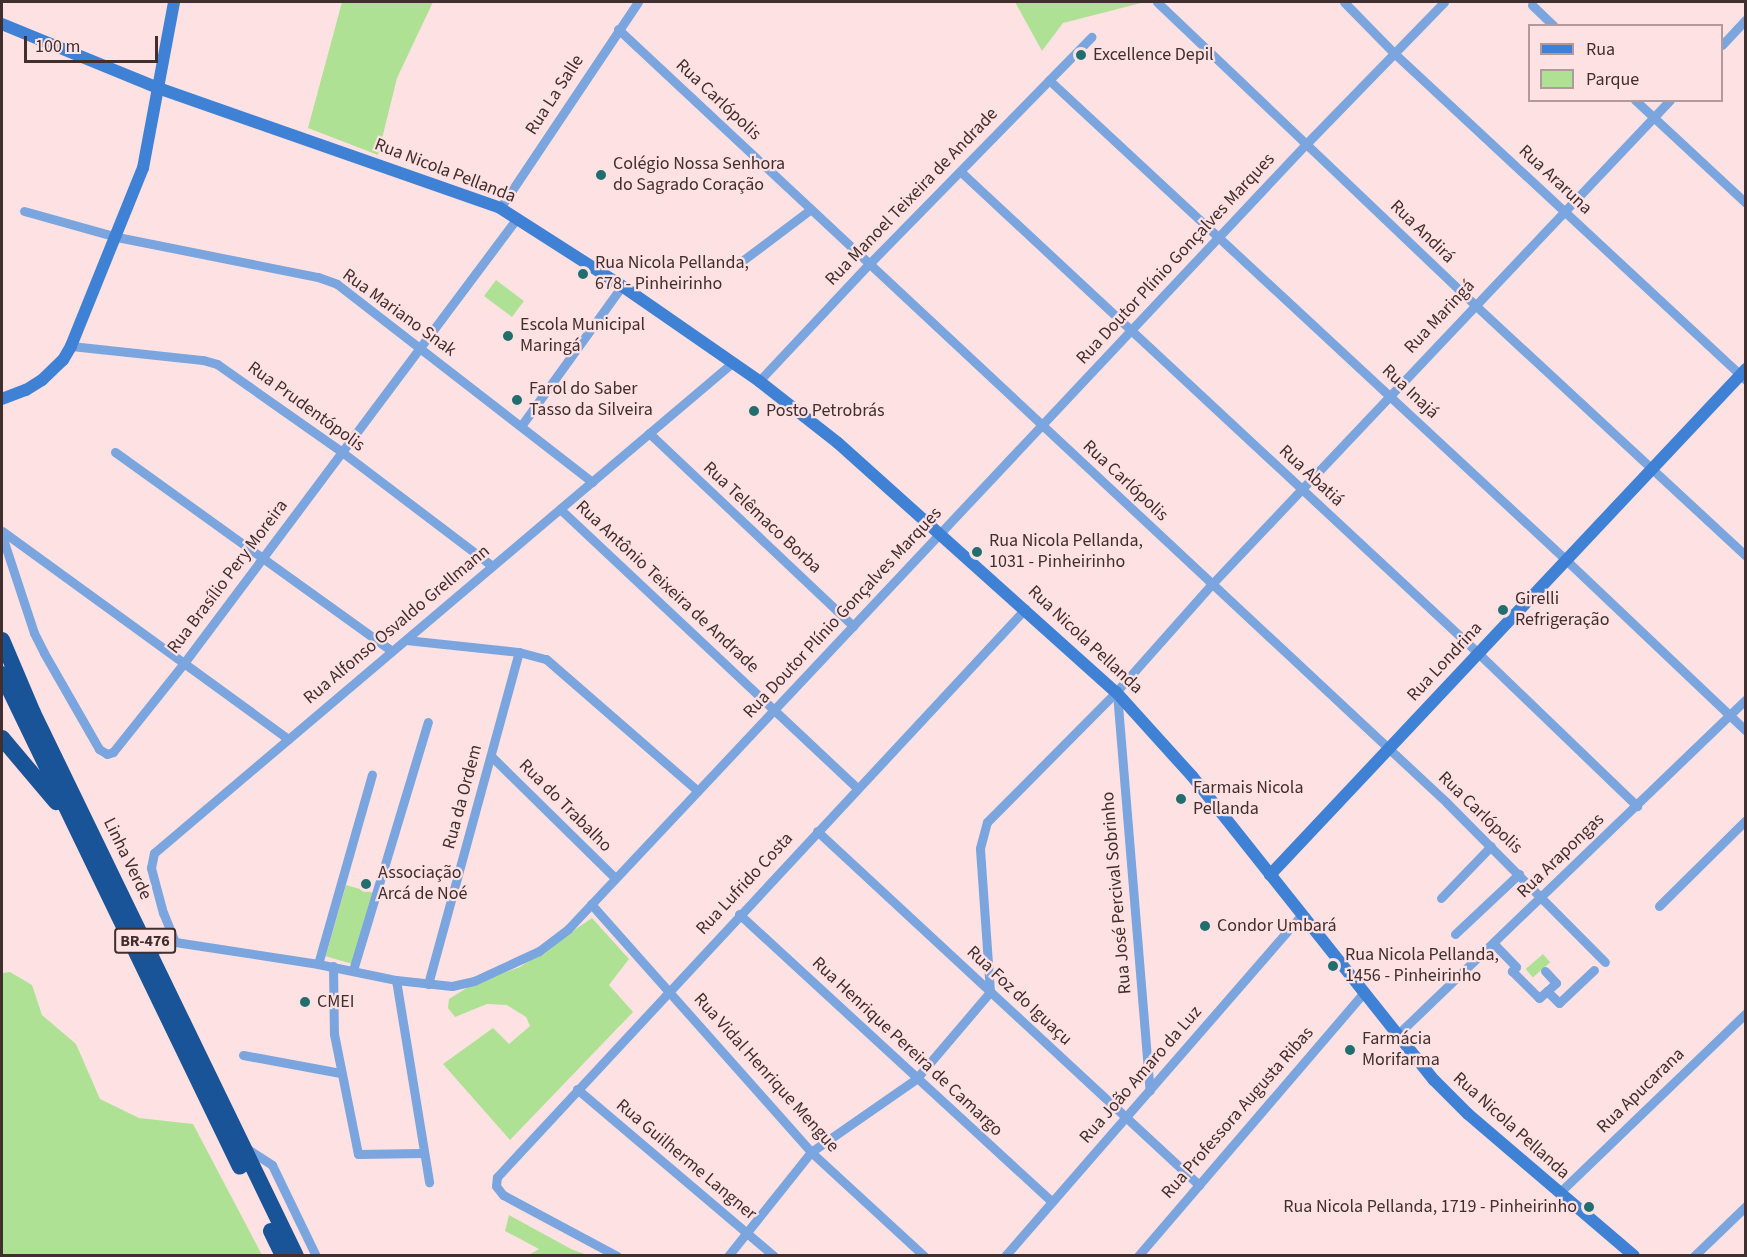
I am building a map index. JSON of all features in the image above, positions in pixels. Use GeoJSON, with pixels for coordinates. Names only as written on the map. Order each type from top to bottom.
{"type":"FeatureCollection","features":[{"type":"Feature","properties":{"kind":"highway","name":"Linha Verde"},"geometry":{"type":"LineString","coordinates":[[2,640],[19,683],[296,1256]]}},
{"type":"Feature","properties":{"kind":"highway","name":"Linha Verde"},"geometry":{"type":"LineString","coordinates":[[2,674],[283,1256]]}},
{"type":"Feature","properties":{"kind":"highway"},"geometry":{"type":"LineString","coordinates":[[2,738],[75,826]]}},
{"type":"Feature","properties":{"kind":"main road"},"geometry":{"type":"LineString","coordinates":[[2,399],[26,390],[42,380],[63,360],[71,346],[143,168],[174,2]]}},
{"type":"Feature","properties":{"kind":"main road","name":"Rua Nicola Pellanda"},"geometry":{"type":"LineString","coordinates":[[2,24],[158,88],[500,208],[622,286],[759,381],[838,443],[1117,693],[1185,768],[1397,1035],[1452,1100],[1634,1256]]}},
{"type":"Feature","properties":{"kind":"main road","name":"Rua Londrina"},"geometry":{"type":"LineString","coordinates":[[1270,875],[1744,374]]}},
{"type":"Feature","properties":{"kind":"street","name":"Rua La Salle"},"geometry":{"type":"LineString","coordinates":[[500,208],[638,2]]}},
{"type":"Feature","properties":{"kind":"street","name":"Rua Andirá"},"geometry":{"type":"LineString","coordinates":[[1157,2],[1475,305],[1746,556]]}},
{"type":"Feature","properties":{"kind":"street","name":"Rua Araruna"},"geometry":{"type":"LineString","coordinates":[[1344,2],[1395,54],[1744,374]]}},
{"type":"Feature","properties":{"kind":"street","name":"Rua Doutor Plínio Gonçalves Marques"},"geometry":{"type":"LineString","coordinates":[[175,942],[333,966],[396,980],[452,986],[474,981],[539,951],[568,929],[1221,238],[1306,144],[1444,2]]}},
{"type":"Feature","properties":{"kind":"street"},"geometry":{"type":"LineString","coordinates":[[1532,5],[1552,24]]}},
{"type":"Feature","properties":{"kind":"street"},"geometry":{"type":"LineString","coordinates":[[1723,44],[1742,30],[1746,19]]}},
{"type":"Feature","properties":{"kind":"street","name":"Rua Carlópolis"},"geometry":{"type":"LineString","coordinates":[[618,29],[1388,748],[1491,846],[1605,962]]}},
{"type":"Feature","properties":{"kind":"street","name":"Rua Manoel Teixeira de Andrade"},"geometry":{"type":"LineString","coordinates":[[759,381],[869,264],[1091,37]]}},
{"type":"Feature","properties":{"kind":"street","name":"Rua Inajá"},"geometry":{"type":"LineString","coordinates":[[1049,80],[1566,560],[1746,731]]}},
{"type":"Feature","properties":{"kind":"street"},"geometry":{"type":"LineString","coordinates":[[1637,102],[1746,203]]}},
{"type":"Feature","properties":{"kind":"street","name":"Rua Maringá"},"geometry":{"type":"LineString","coordinates":[[990,992],[980,848],[987,822],[1117,693],[1211,585],[1668,102]]}},
{"type":"Feature","properties":{"kind":"street","name":"Rua Abatiá"},"geometry":{"type":"LineString","coordinates":[[961,172],[1478,653],[1637,806]]}},
{"type":"Feature","properties":{"kind":"street"},"geometry":{"type":"LineString","coordinates":[[742,261],[811,209]]}},
{"type":"Feature","properties":{"kind":"street","name":"Rua Mariano Snak"},"geometry":{"type":"LineString","coordinates":[[24,212],[117,237],[338,284],[592,482]]}},
{"type":"Feature","properties":{"kind":"street","name":"Rua Brasílio Pery Moreira"},"geometry":{"type":"LineString","coordinates":[[2,536],[34,633],[91,736],[107,754],[113,752],[184,663],[517,218]]}},
{"type":"Feature","properties":{"kind":"street"},"geometry":{"type":"LineString","coordinates":[[521,426],[622,286]]}},
{"type":"Feature","properties":{"kind":"street","name":"Rua Prudentópolis"},"geometry":{"type":"LineString","coordinates":[[71,346],[202,360],[217,364],[342,452],[492,566]]}},
{"type":"Feature","properties":{"kind":"street","name":"Rua Alfonso Osvaldo Grellmann"},"geometry":{"type":"LineString","coordinates":[[175,942],[163,913],[151,868],[154,853],[732,363]]}},
{"type":"Feature","properties":{"kind":"street","name":"Rua Telêmaco Borba"},"geometry":{"type":"LineString","coordinates":[[649,433],[853,626]]}},
{"type":"Feature","properties":{"kind":"street"},"geometry":{"type":"LineString","coordinates":[[115,452],[392,651]]}},
{"type":"Feature","properties":{"kind":"street","name":"Rua Antônio Teixeira de Andrade"},"geometry":{"type":"LineString","coordinates":[[560,509],[857,788]]}},
{"type":"Feature","properties":{"kind":"street"},"geometry":{"type":"LineString","coordinates":[[2,531],[288,740]]}},
{"type":"Feature","properties":{"kind":"street","name":"Rua Lufrido Costa"},"geometry":{"type":"LineString","coordinates":[[617,1256],[503,1195],[496,1186],[497,1177],[739,914],[1025,609]]}},
{"type":"Feature","properties":{"kind":"street"},"geometry":{"type":"LineString","coordinates":[[406,640],[519,652],[546,659],[698,791]]}},
{"type":"Feature","properties":{"kind":"street","name":"Rua da Ordem"},"geometry":{"type":"LineString","coordinates":[[428,984],[519,652]]}},
{"type":"Feature","properties":{"kind":"street","name":"Rua José Percival Sobrinho"},"geometry":{"type":"LineString","coordinates":[[1117,693],[1150,1090]]}},
{"type":"Feature","properties":{"kind":"street","name":"Rua Arapongas"},"geometry":{"type":"LineString","coordinates":[[1397,1035],[1746,699]]}},
{"type":"Feature","properties":{"kind":"street"},"geometry":{"type":"LineString","coordinates":[[353,970],[428,722]]}},
{"type":"Feature","properties":{"kind":"street","name":"Rua do Trabalho"},"geometry":{"type":"LineString","coordinates":[[491,756],[615,878]]}},
{"type":"Feature","properties":{"kind":"street"},"geometry":{"type":"LineString","coordinates":[[318,964],[372,775]]}},
{"type":"Feature","properties":{"kind":"street"},"geometry":{"type":"LineString","coordinates":[[1659,906],[1746,820]]}},
{"type":"Feature","properties":{"kind":"street","name":"Rua Foz do Iguaçu"},"geometry":{"type":"LineString","coordinates":[[817,831],[1198,1185]]}},
{"type":"Feature","properties":{"kind":"street"},"geometry":{"type":"LineString","coordinates":[[1441,898],[1491,846]]}},
{"type":"Feature","properties":{"kind":"street"},"geometry":{"type":"LineString","coordinates":[[1455,934],[1519,874]]}},
{"type":"Feature","properties":{"kind":"street","name":"Rua Vidal Henrique Mengue"},"geometry":{"type":"LineString","coordinates":[[591,904],[811,1152],[924,1256]]}},
{"type":"Feature","properties":{"kind":"street","name":"Rua Henrique Pereira de Camargo"},"geometry":{"type":"LineString","coordinates":[[739,914],[1052,1202]]}},
{"type":"Feature","properties":{"kind":"street","name":"Rua João Amaro da Luz"},"geometry":{"type":"LineString","coordinates":[[1005,1256],[1301,915]]}},
{"type":"Feature","properties":{"kind":"street"},"geometry":{"type":"LineString","coordinates":[[150,953],[175,942]]}},
{"type":"Feature","properties":{"kind":"street"},"geometry":{"type":"LineString","coordinates":[[1493,943],[1516,967],[1512,971],[1539,998],[1556,982],[1545,971]]}},
{"type":"Feature","properties":{"kind":"street"},"geometry":{"type":"LineString","coordinates":[[333,966],[334,1034],[358,1154],[423,1153]]}},
{"type":"Feature","properties":{"kind":"street"},"geometry":{"type":"LineString","coordinates":[[1547,991],[1560,1004],[1594,970]]}},
{"type":"Feature","properties":{"kind":"street"},"geometry":{"type":"LineString","coordinates":[[396,980],[429,1182]]}},
{"type":"Feature","properties":{"kind":"street"},"geometry":{"type":"LineString","coordinates":[[729,1256],[811,1152],[916,1079],[990,992]]}},
{"type":"Feature","properties":{"kind":"street","name":"Rua Professora Augusta Ribas"},"geometry":{"type":"LineString","coordinates":[[1138,1256],[1364,992]]}},
{"type":"Feature","properties":{"kind":"street","name":"Rua Apucarana"},"geometry":{"type":"LineString","coordinates":[[1559,1193],[1746,1013]]}},
{"type":"Feature","properties":{"kind":"street"},"geometry":{"type":"LineString","coordinates":[[243,1055],[340,1073]]}},
{"type":"Feature","properties":{"kind":"street","name":"Rua Guilherme Langner"},"geometry":{"type":"LineString","coordinates":[[577,1089],[774,1256]]}},
{"type":"Feature","properties":{"kind":"street"},"geometry":{"type":"LineString","coordinates":[[242,1146],[272,1164],[316,1256]]}},
{"type":"Feature","properties":{"kind":"street"},"geometry":{"type":"LineString","coordinates":[[1694,1256],[1746,1206]]}},
{"type":"Feature","properties":{"kind":"green space"},"geometry":{"type":"Polygon","coordinates":[[[342,2],[433,2],[397,78],[378,155],[308,128],[342,2]]]}},
{"type":"Feature","properties":{"kind":"green space"},"geometry":{"type":"Polygon","coordinates":[[[1015,2],[1145,2],[1063,23],[1042,51],[1015,2]]]}},
{"type":"Feature","properties":{"kind":"green space"},"geometry":{"type":"Polygon","coordinates":[[[496,280],[524,301],[512,317],[484,296],[496,280]]]}},
{"type":"Feature","properties":{"kind":"green space"},"geometry":{"type":"Polygon","coordinates":[[[346,885],[374,893],[353,964],[326,956],[346,885]]]}},
{"type":"Feature","properties":{"kind":"green space"},"geometry":{"type":"Polygon","coordinates":[[[592,918],[629,959],[609,985],[633,1012],[510,1140],[443,1064],[493,1028],[509,1044],[530,1026],[526,1017],[507,1005],[487,1004],[455,1017],[448,1008],[449,999],[473,984],[520,967],[592,918]]]}},
{"type":"Feature","properties":{"kind":"green space"},"geometry":{"type":"Polygon","coordinates":[[[1543,954],[1550,962],[1533,977],[1526,969],[1543,954]]]}},
{"type":"Feature","properties":{"kind":"green space"},"geometry":{"type":"Polygon","coordinates":[[[10,972],[32,985],[42,1015],[76,1044],[100,1099],[139,1118],[193,1124],[262,1255],[2,1255],[2,973],[10,972]]]}},
{"type":"Feature","properties":{"kind":"green space"},"geometry":{"type":"Polygon","coordinates":[[[509,1215],[571,1249],[587,1255],[529,1255],[539,1249],[505,1231],[509,1215]]]}},
{"type":"Feature","properties":{"kind":"place","name":"Excellence Depil"},"geometry":{"type":"Point","coordinates":[1081,55]}},
{"type":"Feature","properties":{"kind":"place","name":"Colégio Nossa Senhora do Sagrado Coração"},"geometry":{"type":"Point","coordinates":[601,175]}},
{"type":"Feature","properties":{"kind":"place","name":"Rua Nicola Pellanda, 678 - Pinheirinho"},"geometry":{"type":"Point","coordinates":[583,274]}},
{"type":"Feature","properties":{"kind":"place","name":"Escola Municipal Maringá"},"geometry":{"type":"Point","coordinates":[508,336]}},
{"type":"Feature","properties":{"kind":"place","name":"Farol do Saber Tasso da Silveira"},"geometry":{"type":"Point","coordinates":[517,400]}},
{"type":"Feature","properties":{"kind":"place","name":"Posto Petrobrás"},"geometry":{"type":"Point","coordinates":[754,411]}},
{"type":"Feature","properties":{"kind":"place","name":"Rua Nicola Pellanda, 1031 - Pinheirinho"},"geometry":{"type":"Point","coordinates":[977,552]}},
{"type":"Feature","properties":{"kind":"place","name":"Girelli Refrigeração"},"geometry":{"type":"Point","coordinates":[1503,610]}},
{"type":"Feature","properties":{"kind":"place","name":"Farmais Nicola Pellanda"},"geometry":{"type":"Point","coordinates":[1181,799]}},
{"type":"Feature","properties":{"kind":"place","name":"Associação Arcá de Noé"},"geometry":{"type":"Point","coordinates":[366,884]}},
{"type":"Feature","properties":{"kind":"place","name":"Condor Umbará"},"geometry":{"type":"Point","coordinates":[1205,926]}},
{"type":"Feature","properties":{"kind":"place","name":"Rua Nicola Pellanda, 1456 - Pinheirinho"},"geometry":{"type":"Point","coordinates":[1333,966]}},
{"type":"Feature","properties":{"kind":"place","name":"CMEI"},"geometry":{"type":"Point","coordinates":[305,1002]}},
{"type":"Feature","properties":{"kind":"place","name":"Farmácia Morifarma"},"geometry":{"type":"Point","coordinates":[1350,1050]}},
{"type":"Feature","properties":{"kind":"place","name":"Rua Nicola Pellanda, 1719 - Pinheirinho"},"geometry":{"type":"Point","coordinates":[1589,1207]}}]}
